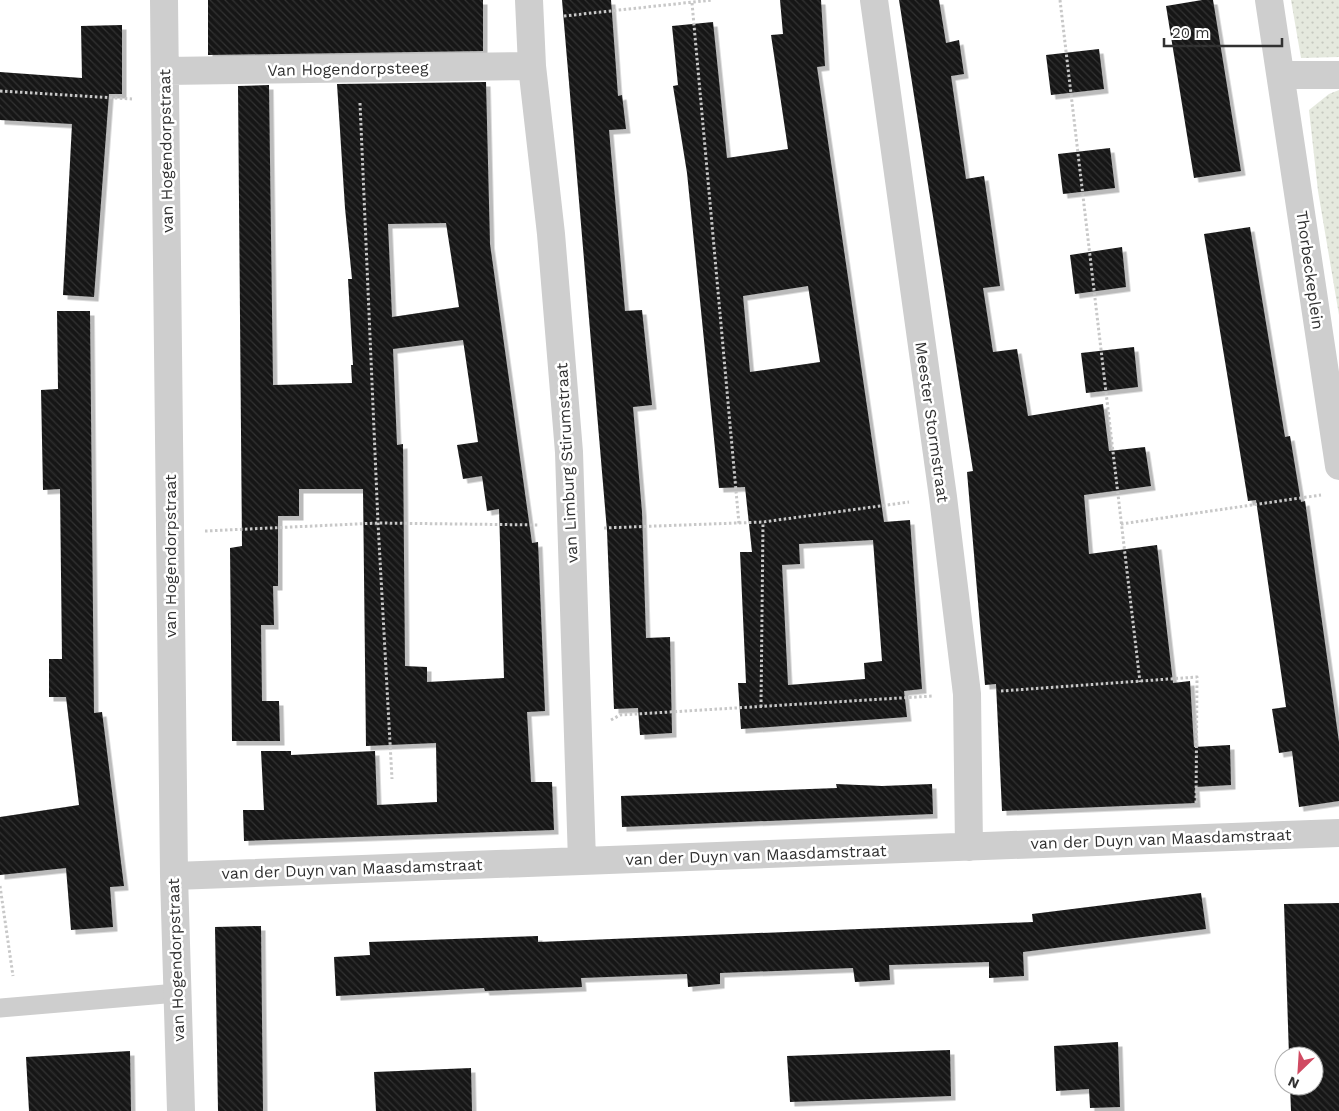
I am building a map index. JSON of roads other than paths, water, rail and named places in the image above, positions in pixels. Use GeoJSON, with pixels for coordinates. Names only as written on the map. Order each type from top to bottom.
{"type":"FeatureCollection","features":[{"type":"Feature","properties":{"kind":"street","name":"van Hogendorpstraat"},"geometry":{"type":"LineString","coordinates":[[164,0],[169,533],[174,876],[180,1111]]}},
{"type":"Feature","properties":{"kind":"street","name":"Meester Stormstraat"},"geometry":{"type":"LineString","coordinates":[[874,0],[943,497],[967,694],[969,847]]}},
{"type":"Feature","properties":{"kind":"street","name":"Thorbeckeplein"},"geometry":{"type":"LineString","coordinates":[[1269,0],[1339,466]]}},
{"type":"Feature","properties":{"kind":"street","name":"van Limburg Stirumstraat"},"geometry":{"type":"LineString","coordinates":[[530,12],[532,66],[551,234],[572,527],[582,861]]}},
{"type":"Feature","properties":{"kind":"street","name":"Van Hogendorpsteeg"},"geometry":{"type":"LineString","coordinates":[[165,71],[358,70],[532,66]]}},
{"type":"Feature","properties":{"kind":"street"},"geometry":{"type":"LineString","coordinates":[[1281,75],[1339,74]]}},
{"type":"Feature","properties":{"kind":"street","name":"van der Duyn van Maasdamstraat"},"geometry":{"type":"LineString","coordinates":[[174,876],[1339,833]]}},
{"type":"Feature","properties":{"kind":"lane"},"geometry":{"type":"LineString","coordinates":[[9,1007],[177,993]]}}]}
